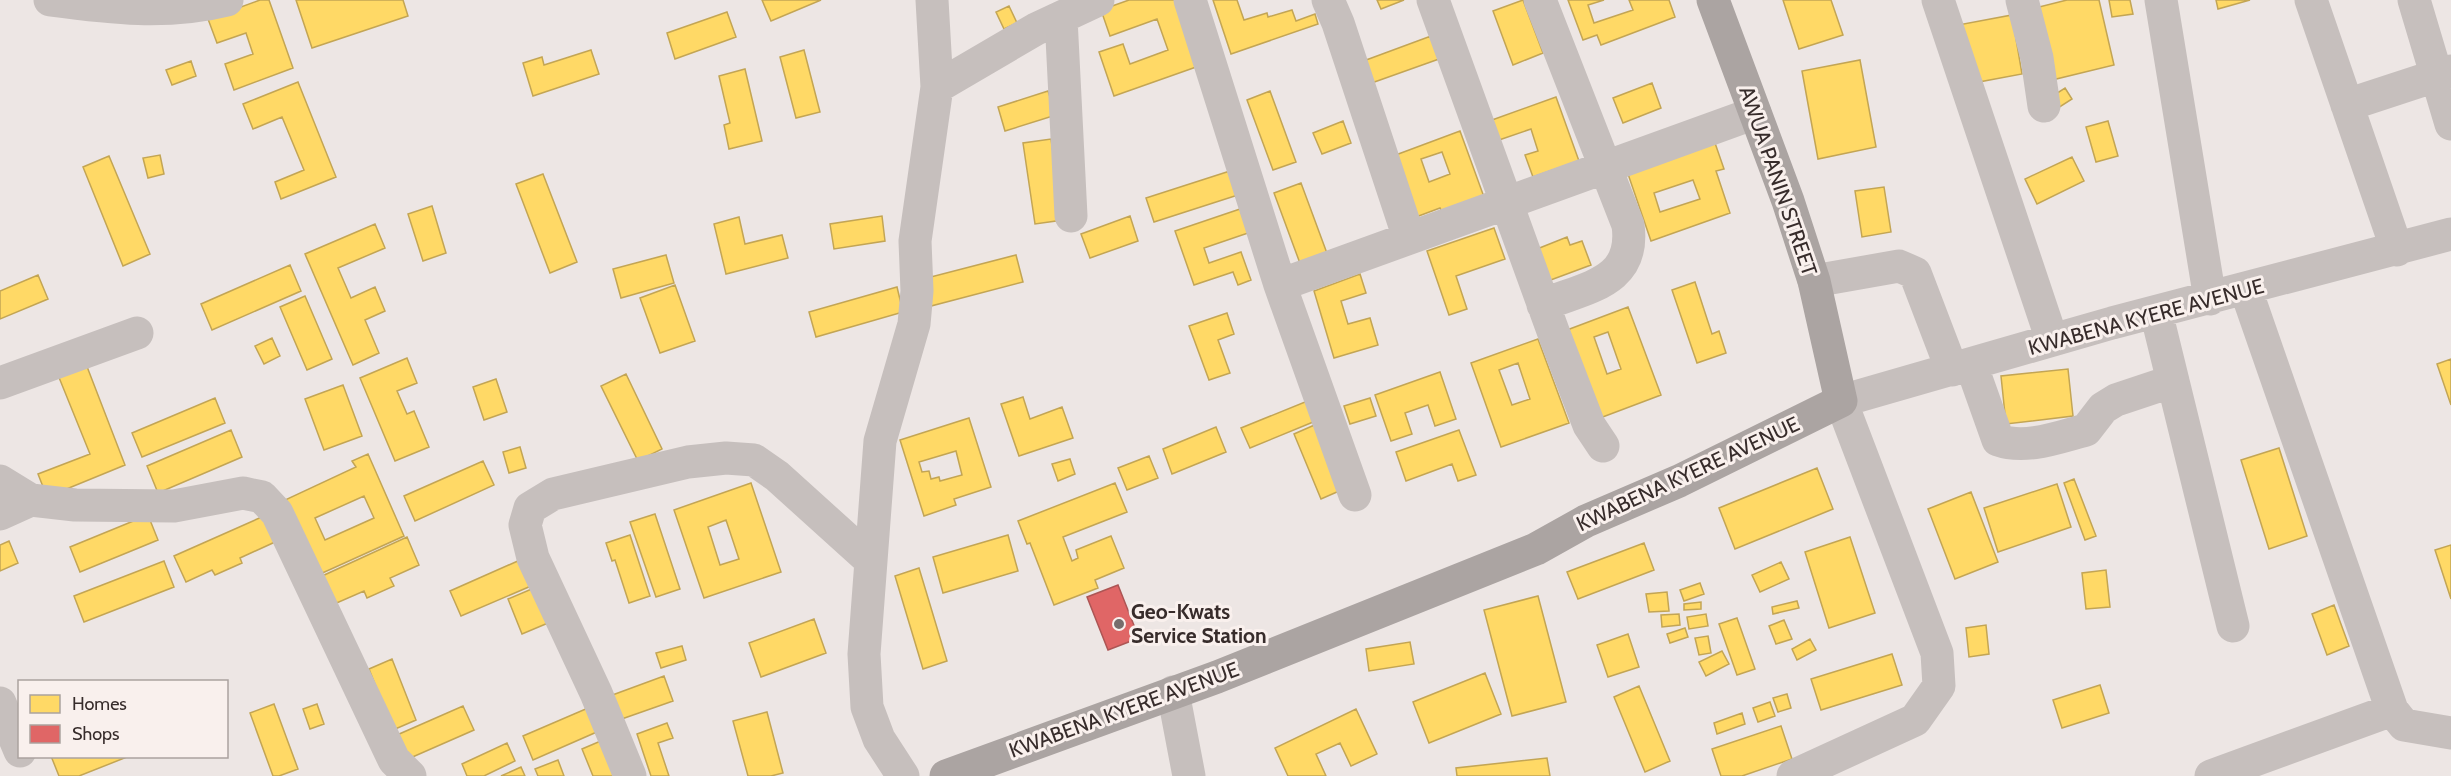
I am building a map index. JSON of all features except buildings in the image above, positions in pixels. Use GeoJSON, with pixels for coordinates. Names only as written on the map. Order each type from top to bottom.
{"type":"FeatureCollection","features":[{"type":"Feature","properties":{"kind":"main road","name":"AWUA PANIN STREET"},"geometry":{"type":"LineString","coordinates":[[1713,0],[1788,201],[1814,281],[1841,401]]}},
{"type":"Feature","properties":{"kind":"main road","name":"KWABENA KYERE AVENUE"},"geometry":{"type":"LineString","coordinates":[[946,776],[1173,692],[1536,549],[1586,521],[1679,481],[1841,401]]}},
{"type":"Feature","properties":{"kind":"street"},"geometry":{"type":"LineString","coordinates":[[50,0],[114,9],[168,10],[227,0]]}},
{"type":"Feature","properties":{"kind":"street"},"geometry":{"type":"LineString","coordinates":[[903,776],[879,739],[867,707],[864,654],[880,441],[914,324],[917,291],[915,241],[937,87],[932,0]]}},
{"type":"Feature","properties":{"kind":"street"},"geometry":{"type":"LineString","coordinates":[[937,87],[1098,0]]}},
{"type":"Feature","properties":{"kind":"street"},"geometry":{"type":"LineString","coordinates":[[1190,0],[1280,285],[1355,495]]}},
{"type":"Feature","properties":{"kind":"street"},"geometry":{"type":"LineString","coordinates":[[1328,0],[1338,23],[1409,238]]}},
{"type":"Feature","properties":{"kind":"street"},"geometry":{"type":"LineString","coordinates":[[1433,0],[1543,305],[1589,425],[1603,446]]}},
{"type":"Feature","properties":{"kind":"street"},"geometry":{"type":"LineString","coordinates":[[1540,0],[1628,225],[1630,241],[1626,260],[1614,276],[1543,305]]}},
{"type":"Feature","properties":{"kind":"street"},"geometry":{"type":"LineString","coordinates":[[1938,0],[2052,340]]}},
{"type":"Feature","properties":{"kind":"street"},"geometry":{"type":"LineString","coordinates":[[2022,0],[2037,58],[2044,106]]}},
{"type":"Feature","properties":{"kind":"street"},"geometry":{"type":"LineString","coordinates":[[2161,0],[2210,299]]}},
{"type":"Feature","properties":{"kind":"street"},"geometry":{"type":"LineString","coordinates":[[2311,0],[2397,250]]}},
{"type":"Feature","properties":{"kind":"street"},"geometry":{"type":"LineString","coordinates":[[2414,0],[2444,73],[2451,124]]}},
{"type":"Feature","properties":{"kind":"street"},"geometry":{"type":"LineString","coordinates":[[1061,18],[1071,216]]}},
{"type":"Feature","properties":{"kind":"street"},"geometry":{"type":"LineString","coordinates":[[2347,105],[2444,73]]}},
{"type":"Feature","properties":{"kind":"street"},"geometry":{"type":"LineString","coordinates":[[1280,285],[1755,112]]}},
{"type":"Feature","properties":{"kind":"street","name":"KWABENA KYERE AVENUE"},"geometry":{"type":"LineString","coordinates":[[1841,401],[2052,340],[2450,236]]}},
{"type":"Feature","properties":{"kind":"street"},"geometry":{"type":"LineString","coordinates":[[1814,281],[1899,266],[1907,267],[1915,273],[1998,440],[2007,443],[2028,444],[2086,430],[2103,408],[2116,400],[2173,381]]}},
{"type":"Feature","properties":{"kind":"street"},"geometry":{"type":"LineString","coordinates":[[2246,290],[2392,710],[2404,725],[2451,733]]}},
{"type":"Feature","properties":{"kind":"street"},"geometry":{"type":"LineString","coordinates":[[2157,312],[2233,626]]}},
{"type":"Feature","properties":{"kind":"street"},"geometry":{"type":"LineString","coordinates":[[0,383],[137,333]]}},
{"type":"Feature","properties":{"kind":"street"},"geometry":{"type":"LineString","coordinates":[[1793,776],[1915,720],[1939,686],[1937,653],[1841,401]]}},
{"type":"Feature","properties":{"kind":"street"},"geometry":{"type":"LineString","coordinates":[[630,776],[596,693],[533,558],[525,525],[530,508],[553,494],[688,462],[726,458],[754,460],[777,476],[870,560]]}},
{"type":"Feature","properties":{"kind":"street"},"geometry":{"type":"LineString","coordinates":[[0,481],[31,500],[75,505],[174,506],[243,493],[262,497],[277,513],[394,760],[410,776]]}},
{"type":"Feature","properties":{"kind":"street"},"geometry":{"type":"LineString","coordinates":[[0,514],[31,500]]}},
{"type":"Feature","properties":{"kind":"street"},"geometry":{"type":"LineString","coordinates":[[1173,692],[1189,776]]}},
{"type":"Feature","properties":{"kind":"street"},"geometry":{"type":"LineString","coordinates":[[0,703],[18,746]]}},
{"type":"Feature","properties":{"kind":"street"},"geometry":{"type":"LineString","coordinates":[[2231,773],[2392,710]]}},
{"type":"Feature","properties":{"kind":"street"},"geometry":{"type":"LineString","coordinates":[[22,758],[28,776]]}},
{"type":"Feature","properties":{"kind":"place","name":"Geo-Kwats Service Station"},"geometry":{"type":"Point","coordinates":[1119,624]}}]}
